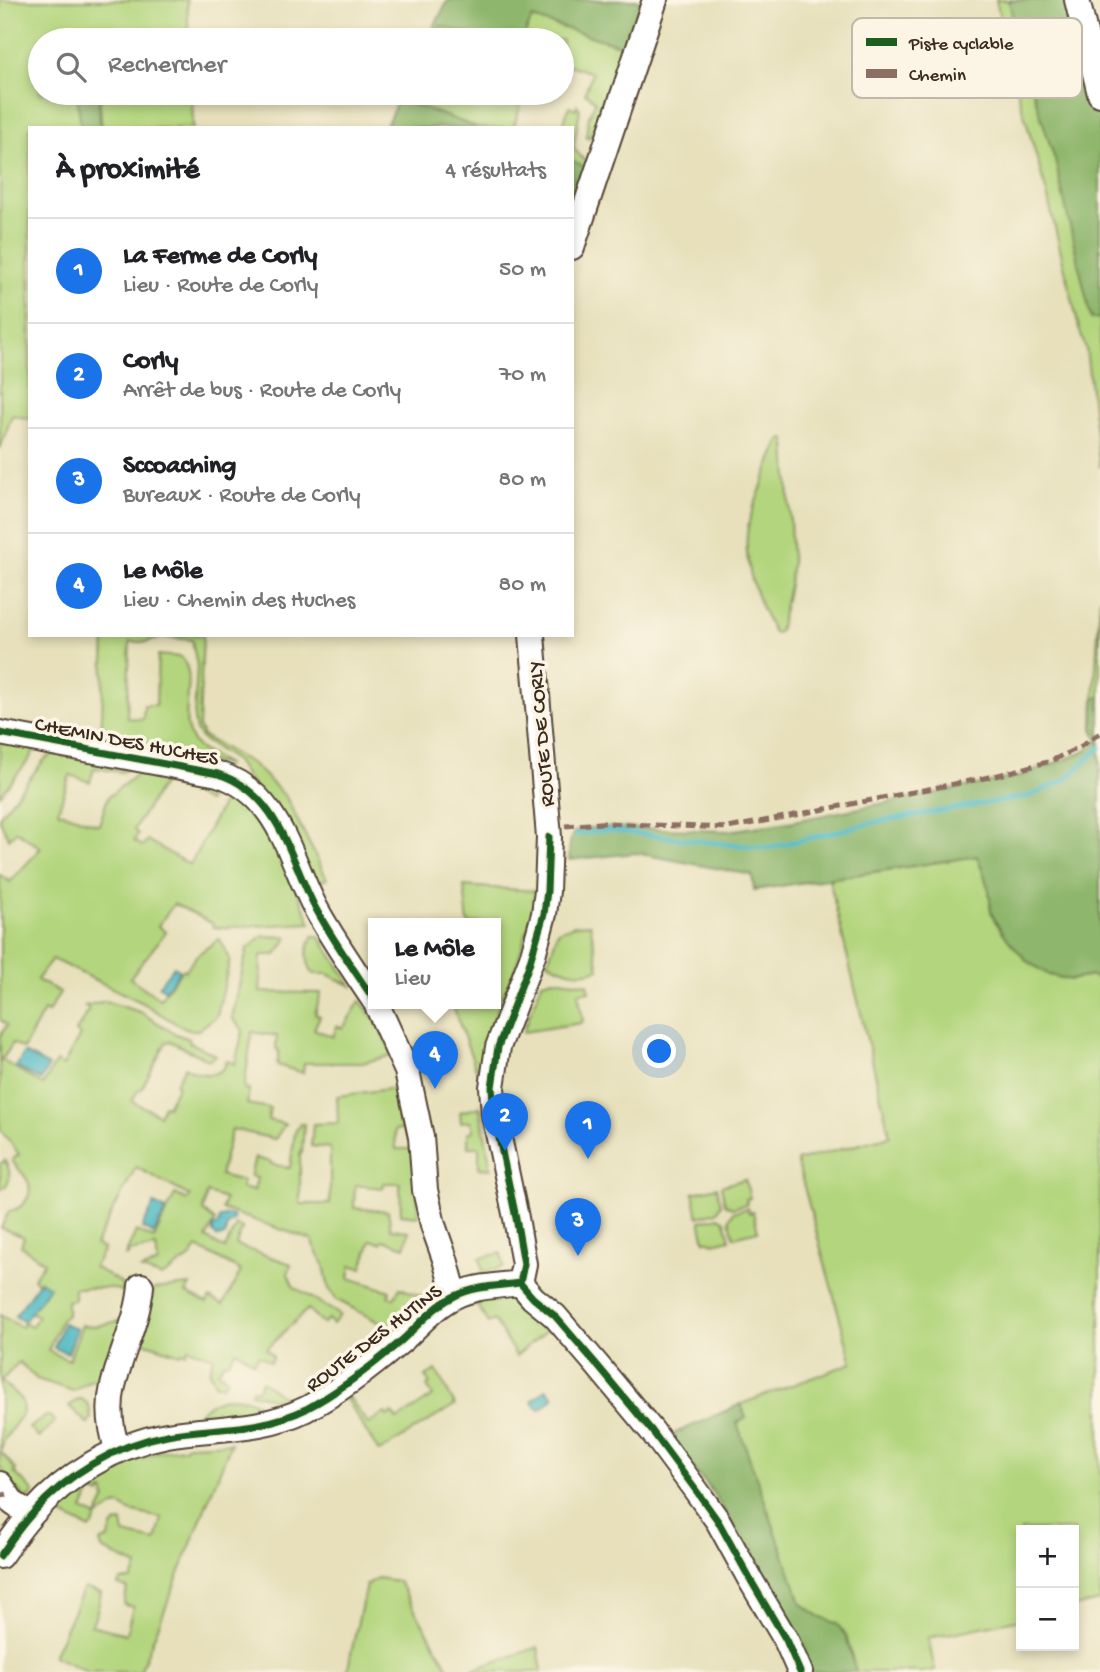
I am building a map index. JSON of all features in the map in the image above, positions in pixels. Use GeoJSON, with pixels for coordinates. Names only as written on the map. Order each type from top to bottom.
{"type":"FeatureCollection","features":[{"type":"Feature","properties":{"kind":"street"},"geometry":{"type":"LineString","coordinates":[[574,241],[655,0]]}},
{"type":"Feature","properties":{"kind":"street"},"geometry":{"type":"LineString","coordinates":[[1077,0],[1081,18]]}},
{"type":"Feature","properties":{"kind":"street"},"geometry":{"type":"LineString","coordinates":[[1082,20],[1100,94]]}},
{"type":"Feature","properties":{"kind":"street","name":"ROUTE DE CORLY"},"geometry":{"type":"LineString","coordinates":[[520,1283],[524,1264],[494,1114],[492,1087],[498,1047],[533,955],[547,891],[549,837],[532,637]]}},
{"type":"Feature","properties":{"kind":"street","name":"CHEMIN DES HUCHES"},"geometry":{"type":"LineString","coordinates":[[0,733],[218,774],[236,781],[266,807],[285,839],[315,907],[368,991]]}},
{"type":"Feature","properties":{"kind":"street","name":"CHEMIN DES HUCHES"},"geometry":{"type":"LineString","coordinates":[[378,1009],[407,1071],[421,1137],[425,1190],[455,1296]]}},
{"type":"Feature","properties":{"kind":"street"},"geometry":{"type":"LineString","coordinates":[[520,1283],[533,1298],[555,1315],[622,1393],[695,1489],[718,1521],[786,1640],[800,1672]]}},
{"type":"Feature","properties":{"kind":"street","name":"ROUTE DES HUTINS"},"geometry":{"type":"LineString","coordinates":[[0,1556],[47,1498],[90,1465],[131,1445],[167,1435],[264,1424],[290,1416],[327,1397],[350,1381],[400,1342],[440,1304],[472,1289],[520,1283]]}},
{"type":"Feature","properties":{"kind":"street"},"geometry":{"type":"LineString","coordinates":[[118,1451],[111,1416],[113,1387],[140,1303],[141,1286]]}},
{"type":"Feature","properties":{"kind":"street"},"geometry":{"type":"LineString","coordinates":[[2,1491],[13,1503],[31,1515]]}},
{"type":"Feature","properties":{"kind":"green space"},"geometry":{"type":"Polygon","coordinates":[[[0,0],[187,0],[188,28],[28,28],[28,105],[78,105],[81,126],[28,126],[28,419],[12,415],[0,449],[0,0]]]}},
{"type":"Feature","properties":{"kind":"green space"},"geometry":{"type":"Polygon","coordinates":[[[448,0],[642,0],[626,47],[574,31],[574,28],[564,28],[532,18],[527,28],[433,28],[448,0]]]}},
{"type":"Feature","properties":{"kind":"green space"},"geometry":{"type":"Polygon","coordinates":[[[996,0],[1044,0],[1049,18],[1000,18],[996,0]]]}},
{"type":"Feature","properties":{"kind":"green space"},"geometry":{"type":"Polygon","coordinates":[[[1009,0],[1063,0],[1070,18],[1012,18],[1009,0]]]}},
{"type":"Feature","properties":{"kind":"green space"},"geometry":{"type":"Polygon","coordinates":[[[532,18],[564,28],[527,28],[532,18]]]}},
{"type":"Feature","properties":{"kind":"green space"},"geometry":{"type":"Polygon","coordinates":[[[574,31],[626,47],[589,138],[586,137],[589,116],[595,103],[585,93],[592,73],[574,67],[574,31]]]}},
{"type":"Feature","properties":{"kind":"green space"},"geometry":{"type":"Polygon","coordinates":[[[1082,48],[1100,120],[1100,318],[1091,319],[1055,160],[1035,98],[1082,98],[1082,48]]]}},
{"type":"Feature","properties":{"kind":"green space"},"geometry":{"type":"Polygon","coordinates":[[[1019,98],[1073,98],[1100,190],[1100,468],[1086,349],[1019,98]]]}},
{"type":"Feature","properties":{"kind":"green space"},"geometry":{"type":"Polygon","coordinates":[[[78,105],[99,105],[100,126],[81,126],[78,105]]]}},
{"type":"Feature","properties":{"kind":"green space"},"geometry":{"type":"Polygon","coordinates":[[[100,105],[192,105],[193,126],[102,126],[100,105]]]}},
{"type":"Feature","properties":{"kind":"green space"},"geometry":{"type":"Polygon","coordinates":[[[396,105],[414,105],[473,126],[386,126],[396,105]]]}},
{"type":"Feature","properties":{"kind":"green space"},"geometry":{"type":"Polygon","coordinates":[[[414,105],[521,105],[514,126],[473,126],[414,105]]]}},
{"type":"Feature","properties":{"kind":"green space"},"geometry":{"type":"Polygon","coordinates":[[[577,105],[580,109],[574,145],[574,126],[563,126],[569,106],[576,109],[577,105]]]}},
{"type":"Feature","properties":{"kind":"green space"},"geometry":{"type":"Polygon","coordinates":[[[574,145],[589,166],[589,170],[574,161],[574,145]]]}},
{"type":"Feature","properties":{"kind":"green space"},"geometry":{"type":"Polygon","coordinates":[[[574,161],[589,170],[574,210],[574,161]]]}},
{"type":"Feature","properties":{"kind":"green space"},"geometry":{"type":"Polygon","coordinates":[[[784,439],[792,561],[779,632],[774,633],[748,565],[747,536],[754,506],[780,440],[784,439]]]}},
{"type":"Feature","properties":{"kind":"green space"},"geometry":{"type":"Polygon","coordinates":[[[1100,597],[1100,696],[1094,700],[1100,597]]]}},
{"type":"Feature","properties":{"kind":"green space"},"geometry":{"type":"Polygon","coordinates":[[[105,637],[161,637],[147,642],[130,642],[127,718],[143,719],[144,705],[156,705],[158,655],[181,657],[189,677],[186,713],[190,736],[199,748],[228,765],[101,743],[105,637]]]}},
{"type":"Feature","properties":{"kind":"green space"},"geometry":{"type":"Polygon","coordinates":[[[161,637],[203,637],[199,726],[203,736],[254,765],[286,797],[327,879],[315,883],[236,761],[202,739],[196,730],[194,719],[197,666],[192,640],[161,637]]]}},
{"type":"Feature","properties":{"kind":"green space"},"geometry":{"type":"Polygon","coordinates":[[[1100,696],[1100,979],[1091,976],[1070,980],[1049,975],[1027,961],[995,921],[989,890],[977,856],[754,890],[752,875],[636,853],[569,860],[572,836],[574,832],[584,828],[727,831],[789,822],[1021,776],[1084,752],[1098,741],[1093,728],[1094,700],[1100,696]]]}},
{"type":"Feature","properties":{"kind":"green space"},"geometry":{"type":"Polygon","coordinates":[[[0,739],[35,749],[0,795],[0,739]]]}},
{"type":"Feature","properties":{"kind":"green space"},"geometry":{"type":"Polygon","coordinates":[[[53,754],[135,765],[122,772],[94,768],[90,782],[70,775],[58,811],[99,825],[108,797],[146,767],[171,770],[134,829],[138,834],[134,841],[143,846],[147,840],[190,865],[232,786],[266,820],[311,923],[214,928],[212,923],[174,904],[158,926],[166,932],[130,978],[160,999],[183,969],[185,971],[197,955],[219,939],[230,959],[217,1016],[198,1030],[191,1030],[141,1002],[52,959],[37,980],[60,992],[48,1013],[44,1011],[23,1049],[13,1043],[2,1060],[43,1085],[56,1062],[63,1066],[80,1035],[76,1032],[89,1009],[85,1006],[105,1001],[140,1012],[216,1055],[210,1060],[206,1059],[170,1041],[166,1042],[141,1090],[138,1090],[132,1101],[159,1115],[178,1086],[175,1084],[185,1067],[212,1074],[226,1065],[226,1060],[235,1064],[243,1030],[232,1018],[247,949],[263,936],[288,937],[276,955],[261,955],[260,992],[321,993],[315,1014],[320,1016],[314,1029],[333,1037],[337,1026],[343,1028],[360,1001],[375,1019],[393,1055],[362,1063],[304,1063],[303,1073],[277,1065],[277,1036],[252,1032],[244,1089],[249,1090],[247,1104],[270,1108],[268,1120],[285,1124],[275,1139],[232,1129],[220,1175],[243,1181],[241,1188],[254,1191],[257,1178],[250,1176],[255,1158],[290,1168],[295,1132],[300,1124],[304,1124],[300,1153],[300,1204],[330,1204],[330,1148],[311,1146],[313,1124],[338,1123],[337,1096],[402,1087],[412,1128],[395,1130],[396,1149],[414,1149],[419,1216],[401,1214],[400,1183],[384,1183],[383,1188],[355,1185],[354,1208],[388,1211],[391,1229],[409,1231],[405,1247],[383,1240],[381,1243],[371,1240],[362,1268],[351,1266],[349,1278],[390,1291],[388,1296],[394,1298],[400,1288],[424,1297],[417,1304],[421,1309],[403,1325],[393,1327],[382,1324],[337,1300],[329,1289],[324,1265],[312,1240],[222,1209],[225,1199],[207,1193],[203,1211],[215,1221],[206,1238],[225,1249],[236,1225],[242,1228],[236,1245],[291,1264],[288,1274],[293,1286],[340,1315],[333,1324],[328,1319],[323,1324],[308,1309],[266,1349],[273,1356],[270,1362],[259,1355],[254,1362],[236,1350],[228,1362],[224,1361],[218,1372],[227,1379],[222,1386],[215,1383],[209,1372],[214,1357],[188,1348],[186,1353],[180,1354],[137,1340],[154,1289],[190,1285],[186,1293],[207,1303],[210,1298],[223,1305],[241,1271],[197,1247],[192,1256],[162,1277],[141,1270],[158,1263],[156,1247],[128,1252],[128,1256],[125,1256],[136,1231],[154,1239],[175,1194],[187,1200],[190,1196],[136,1167],[95,1245],[104,1249],[94,1267],[120,1282],[124,1292],[111,1288],[74,1288],[74,1300],[67,1301],[67,1315],[61,1320],[48,1351],[69,1360],[82,1325],[96,1326],[123,1320],[103,1377],[91,1380],[73,1391],[37,1379],[19,1362],[1,1381],[22,1402],[23,1413],[4,1440],[1,1452],[16,1470],[14,1472],[34,1492],[25,1498],[0,1467],[0,1315],[21,1327],[24,1323],[31,1327],[38,1317],[31,1312],[48,1287],[33,1279],[44,1262],[21,1246],[24,1237],[1,1228],[9,1211],[24,1204],[30,1189],[26,1178],[12,1160],[19,1154],[0,1129],[0,1036],[7,1025],[0,1020],[0,875],[10,882],[41,848],[16,831],[9,839],[0,821],[0,815],[45,759],[53,754]]]}},
{"type":"Feature","properties":{"kind":"green space"},"geometry":{"type":"Polygon","coordinates":[[[194,777],[216,784],[215,791],[207,802],[191,793],[194,777]]]}},
{"type":"Feature","properties":{"kind":"green space"},"geometry":{"type":"Polygon","coordinates":[[[978,856],[989,890],[991,911],[1070,980],[1091,976],[1100,979],[1100,1601],[1079,1606],[1079,1525],[1016,1525],[1016,1620],[928,1638],[935,1670],[923,1672],[856,1672],[846,1636],[837,1624],[817,1615],[801,1603],[736,1423],[746,1418],[741,1404],[852,1363],[797,1161],[890,1136],[829,879],[978,856]]]}},
{"type":"Feature","properties":{"kind":"green space"},"geometry":{"type":"Polygon","coordinates":[[[464,886],[535,891],[531,917],[517,964],[501,1000],[501,918],[467,918],[464,886]]]}},
{"type":"Feature","properties":{"kind":"green space"},"geometry":{"type":"Polygon","coordinates":[[[590,924],[599,969],[573,972],[548,962],[558,931],[575,925],[590,924]]]}},
{"type":"Feature","properties":{"kind":"green space"},"geometry":{"type":"Polygon","coordinates":[[[313,936],[319,936],[352,986],[327,974],[313,974],[307,955],[313,936]]]}},
{"type":"Feature","properties":{"kind":"green space"},"geometry":{"type":"Polygon","coordinates":[[[553,979],[588,984],[589,991],[578,993],[583,1021],[523,1032],[542,982],[553,979]]]}},
{"type":"Feature","properties":{"kind":"green space"},"geometry":{"type":"Polygon","coordinates":[[[454,1009],[497,1009],[477,1072],[454,1009]]]}},
{"type":"Feature","properties":{"kind":"green space"},"geometry":{"type":"Polygon","coordinates":[[[480,1107],[491,1169],[479,1168],[479,1147],[468,1147],[468,1133],[473,1131],[471,1121],[461,1122],[460,1112],[480,1107]]]}},
{"type":"Feature","properties":{"kind":"green space"},"geometry":{"type":"Polygon","coordinates":[[[5,1160],[10,1177],[0,1190],[0,1164],[5,1160]]]}},
{"type":"Feature","properties":{"kind":"green space"},"geometry":{"type":"Polygon","coordinates":[[[745,1179],[750,1198],[746,1199],[747,1204],[732,1208],[725,1204],[721,1186],[745,1179]]]}},
{"type":"Feature","properties":{"kind":"green space"},"geometry":{"type":"Polygon","coordinates":[[[717,1187],[721,1205],[717,1212],[698,1217],[693,1193],[717,1187]]]}},
{"type":"Feature","properties":{"kind":"green space"},"geometry":{"type":"Polygon","coordinates":[[[748,1208],[749,1213],[753,1212],[758,1231],[734,1237],[729,1219],[733,1212],[748,1208]]]}},
{"type":"Feature","properties":{"kind":"green space"},"geometry":{"type":"Polygon","coordinates":[[[719,1217],[725,1221],[730,1239],[714,1243],[705,1241],[700,1221],[719,1217]]]}},
{"type":"Feature","properties":{"kind":"green space"},"geometry":{"type":"Polygon","coordinates":[[[501,1253],[504,1267],[483,1272],[480,1258],[501,1253]]]}},
{"type":"Feature","properties":{"kind":"green space"},"geometry":{"type":"Polygon","coordinates":[[[494,1296],[526,1305],[552,1326],[516,1356],[494,1320],[488,1323],[478,1306],[472,1304],[469,1299],[494,1296]]]}},
{"type":"Feature","properties":{"kind":"green space"},"geometry":{"type":"Polygon","coordinates":[[[436,1370],[455,1405],[379,1452],[346,1399],[349,1397],[368,1424],[385,1413],[388,1416],[392,1413],[397,1420],[433,1396],[425,1377],[436,1370]]]}},
{"type":"Feature","properties":{"kind":"green space"},"geometry":{"type":"Polygon","coordinates":[[[262,1381],[284,1396],[280,1400],[251,1393],[253,1389],[258,1389],[262,1381]]]}},
{"type":"Feature","properties":{"kind":"green space"},"geometry":{"type":"Polygon","coordinates":[[[234,1397],[255,1403],[264,1413],[161,1428],[154,1422],[195,1419],[212,1402],[234,1397]]]}},
{"type":"Feature","properties":{"kind":"green space"},"geometry":{"type":"Polygon","coordinates":[[[79,1399],[89,1405],[91,1418],[88,1424],[69,1406],[79,1399]]]}},
{"type":"Feature","properties":{"kind":"green space"},"geometry":{"type":"Polygon","coordinates":[[[741,1404],[746,1418],[737,1423],[801,1603],[817,1615],[837,1624],[846,1636],[856,1672],[810,1672],[735,1528],[709,1487],[666,1437],[741,1404]]]}},
{"type":"Feature","properties":{"kind":"green space"},"geometry":{"type":"Polygon","coordinates":[[[46,1416],[55,1421],[39,1438],[29,1428],[46,1416]]]}},
{"type":"Feature","properties":{"kind":"green space"},"geometry":{"type":"Polygon","coordinates":[[[231,1443],[140,1672],[88,1672],[53,1656],[84,1588],[101,1593],[91,1625],[126,1634],[133,1607],[124,1605],[127,1588],[118,1585],[121,1580],[132,1580],[137,1566],[102,1549],[100,1542],[109,1538],[111,1529],[119,1522],[122,1522],[124,1534],[156,1541],[162,1518],[129,1511],[120,1505],[97,1517],[90,1529],[51,1509],[90,1480],[120,1468],[119,1465],[187,1445],[231,1443]],[[91,1491],[83,1510],[97,1517],[106,1498],[105,1492],[102,1491],[100,1495],[91,1491]]]}},
{"type":"Feature","properties":{"kind":"green space"},"geometry":{"type":"Polygon","coordinates":[[[377,1578],[398,1581],[451,1672],[347,1672],[366,1585],[377,1578]]]}},
{"type":"Feature","properties":{"kind":"green space"},"geometry":{"type":"Polygon","coordinates":[[[538,1647],[542,1672],[466,1672],[538,1647]]]}},
{"type":"Feature","properties":{"kind":"water"},"geometry":{"type":"Polygon","coordinates":[[[174,966],[180,971],[165,990],[159,985],[174,966]]]}},
{"type":"Feature","properties":{"kind":"water"},"geometry":{"type":"Polygon","coordinates":[[[24,1053],[49,1066],[41,1080],[16,1067],[24,1053]]]}},
{"type":"Feature","properties":{"kind":"water"},"geometry":{"type":"Polygon","coordinates":[[[154,1204],[166,1210],[154,1234],[142,1228],[154,1204]]]}},
{"type":"Feature","properties":{"kind":"water"},"geometry":{"type":"Polygon","coordinates":[[[233,1216],[234,1220],[227,1225],[225,1236],[217,1237],[213,1233],[213,1226],[218,1225],[220,1218],[233,1216]]]}},
{"type":"Feature","properties":{"kind":"water"},"geometry":{"type":"Polygon","coordinates":[[[40,1281],[49,1287],[24,1322],[15,1316],[40,1281]]]}},
{"type":"Feature","properties":{"kind":"water"},"geometry":{"type":"Polygon","coordinates":[[[63,1323],[77,1329],[68,1353],[54,1348],[63,1323]]]}},
{"type":"Feature","properties":{"kind":"water"},"geometry":{"type":"Polygon","coordinates":[[[546,1389],[554,1397],[540,1410],[532,1402],[546,1389]]]}},
{"type":"Feature","properties":{"kind":"waterway"},"geometry":{"type":"LineString","coordinates":[[577,834],[608,830],[768,848],[875,822],[1030,796],[1065,780],[1100,748]]}},
{"type":"Feature","properties":{"kind":"marked path"},"geometry":{"type":"LineString","coordinates":[[565,826],[602,823],[728,828],[995,776],[1051,761],[1080,747],[1100,733]]}},
{"type":"Feature","properties":{"kind":"marked path"},"geometry":{"type":"LineString","coordinates":[[0,1496],[7,1494]]}},
{"type":"Feature","properties":{"kind":"cycle path"},"geometry":{"type":"LineString","coordinates":[[0,733],[218,774],[239,783],[256,796],[269,812],[316,909],[368,991]]}},
{"type":"Feature","properties":{"kind":"cycle path"},"geometry":{"type":"LineString","coordinates":[[520,1283],[524,1264],[494,1114],[492,1087],[498,1047],[529,965],[544,914],[549,837]]}},
{"type":"Feature","properties":{"kind":"cycle path"},"geometry":{"type":"LineString","coordinates":[[520,1283],[555,1316],[597,1365],[652,1431],[695,1489],[718,1521],[786,1640],[800,1672]]}},
{"type":"Feature","properties":{"kind":"cycle path"},"geometry":{"type":"LineString","coordinates":[[0,1556],[23,1524],[45,1500],[76,1475],[110,1454],[167,1435],[255,1425],[306,1409],[355,1378],[446,1301],[461,1293],[520,1283]]}},
{"type":"Feature","properties":{"kind":"place","name":"Le Môle"},"geometry":{"type":"Point","coordinates":[435,1089]}},
{"type":"Feature","properties":{"kind":"place","name":"Corly"},"geometry":{"type":"Point","coordinates":[505,1151]}},
{"type":"Feature","properties":{"kind":"place","name":"La Ferme de Corly"},"geometry":{"type":"Point","coordinates":[588,1159]}},
{"type":"Feature","properties":{"kind":"place","name":"Sccoaching"},"geometry":{"type":"Point","coordinates":[578,1256]}}]}
